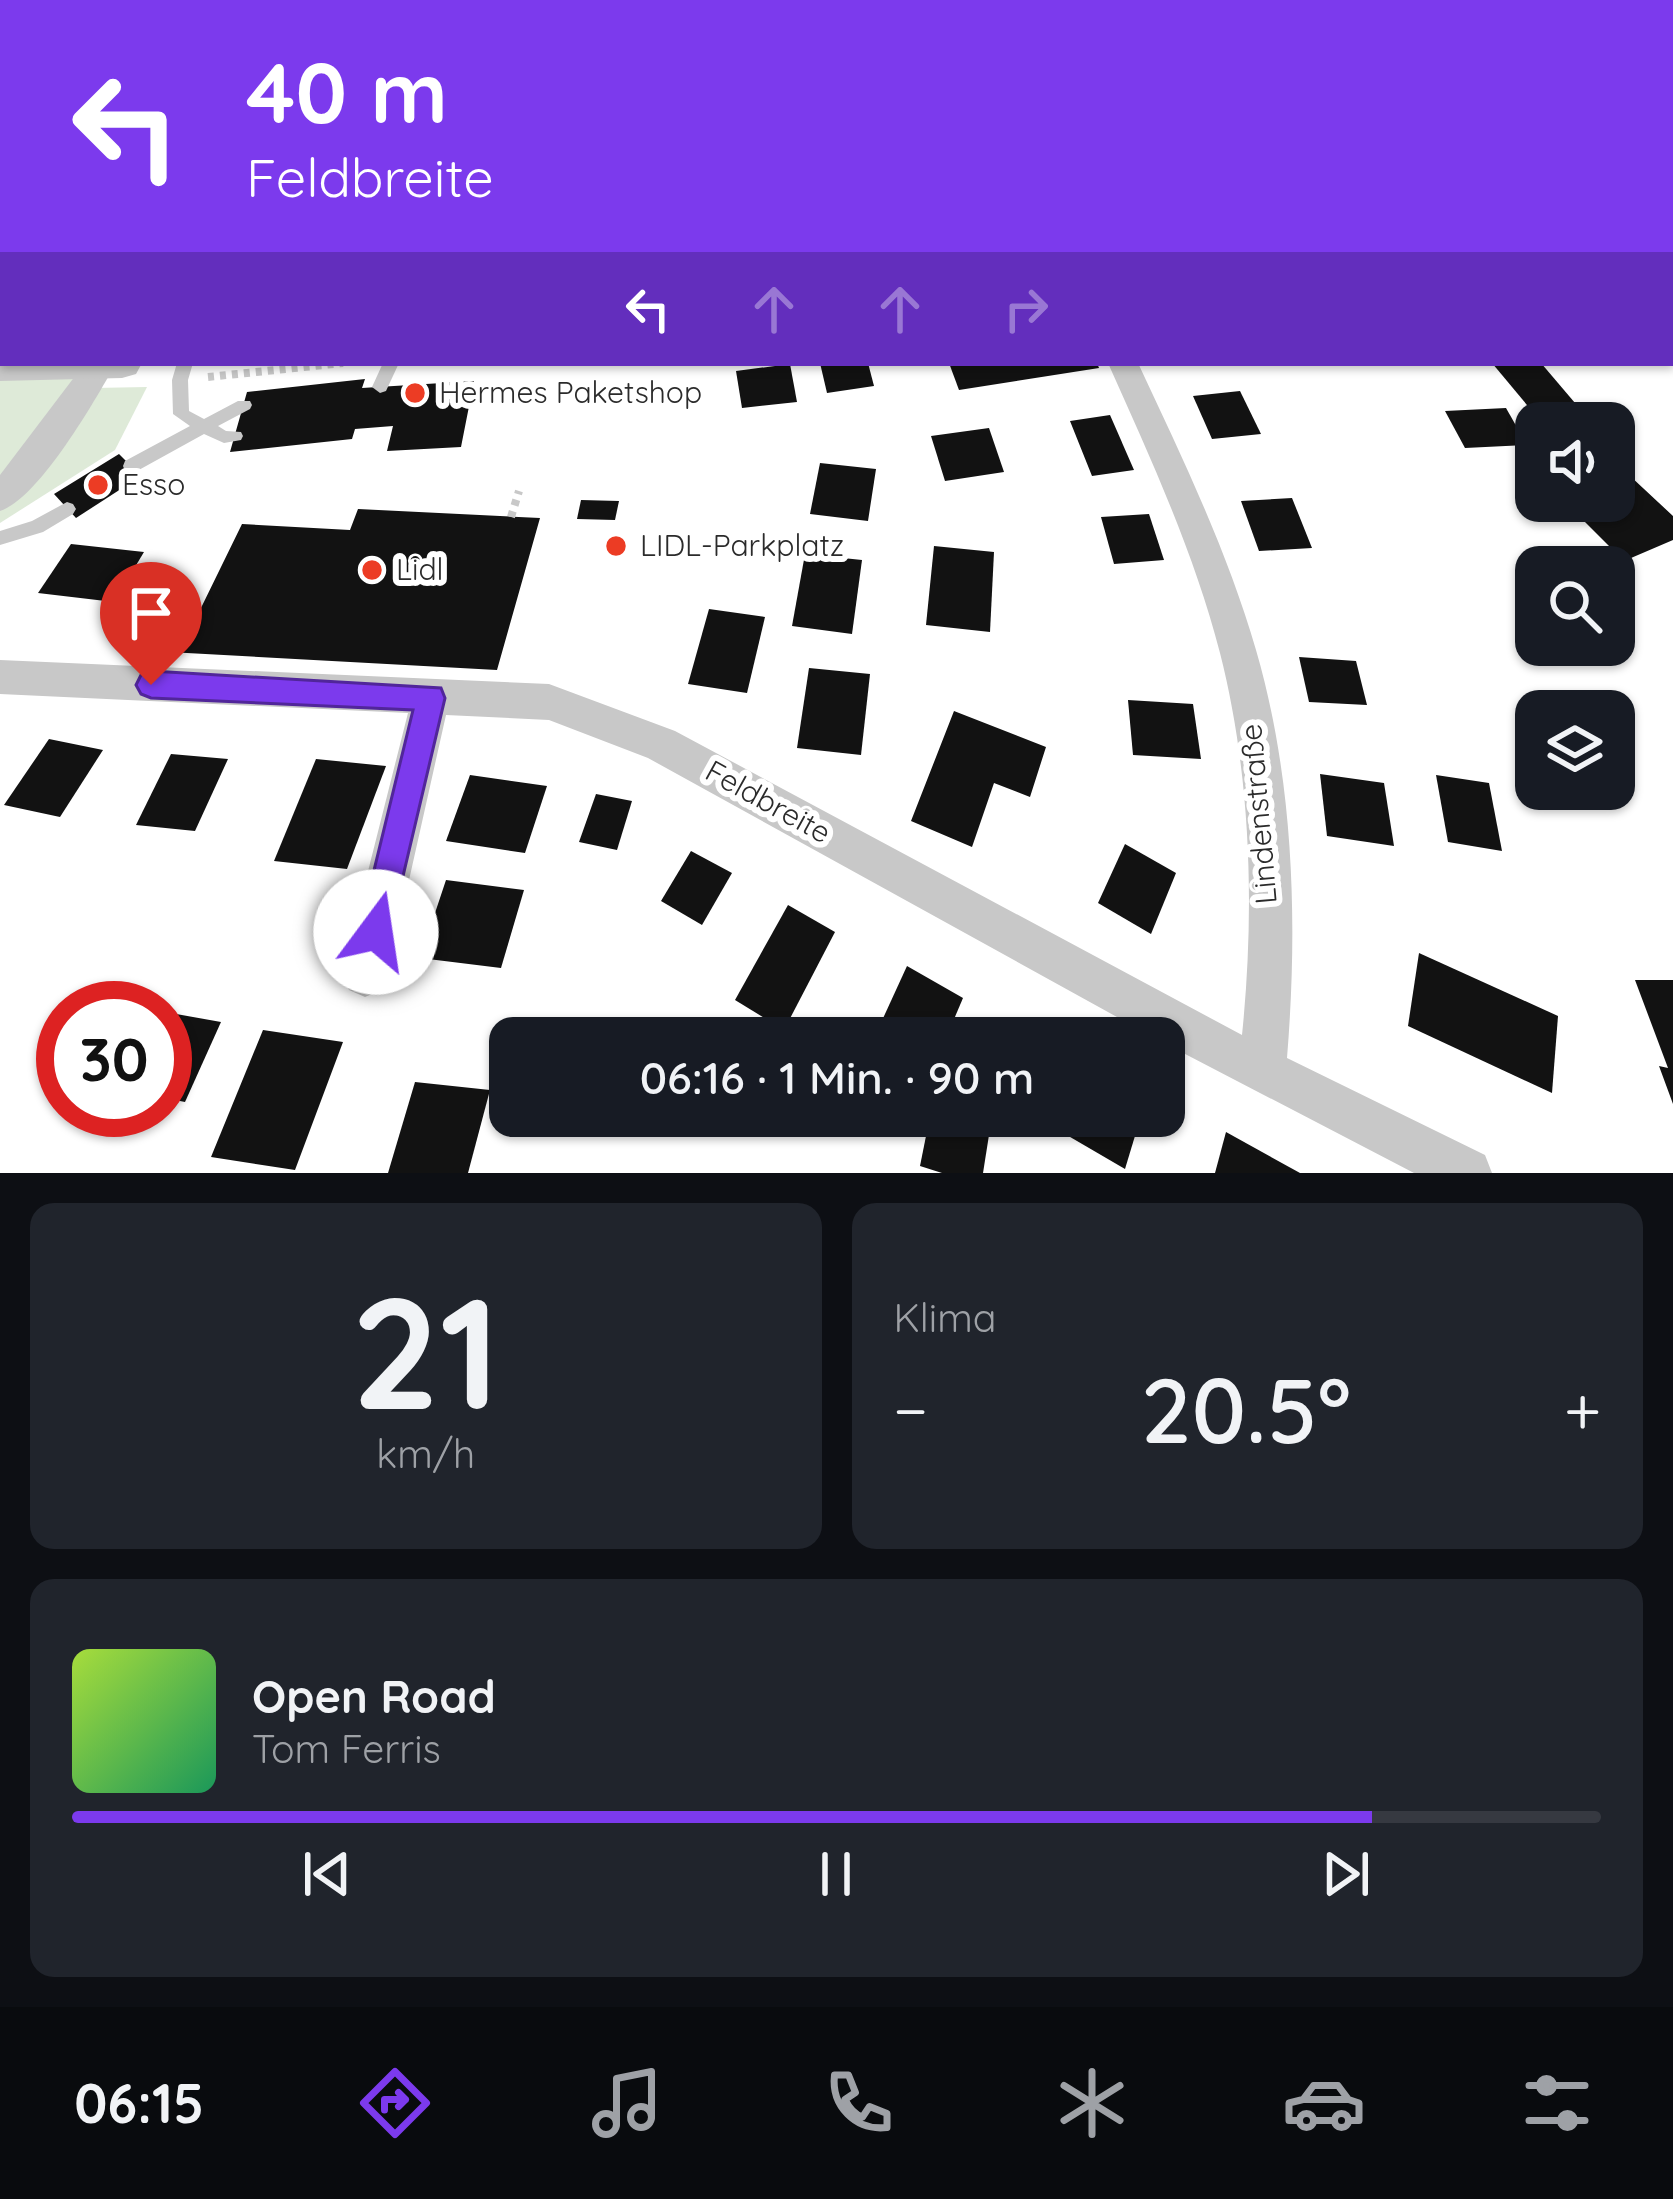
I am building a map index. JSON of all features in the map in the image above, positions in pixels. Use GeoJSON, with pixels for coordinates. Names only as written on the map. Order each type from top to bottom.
{"type":"FeatureCollection","features":[{"type":"Feature","properties":{"kind":"street"},"geometry":{"type":"LineString","coordinates":[[0,496],[29,466],[99,366]]}},
{"type":"Feature","properties":{"kind":"street","name":"Lindenstraße"},"geometry":{"type":"LineString","coordinates":[[1124,366],[1184,499],[1229,622],[1249,697],[1261,778],[1270,992],[1262,1071]]}},
{"type":"Feature","properties":{"kind":"street","name":"Feldbreite"},"geometry":{"type":"LineString","coordinates":[[4,683],[549,702],[610,721],[682,755],[1262,1071],[1421,1163],[1467,1173]]}},
{"type":"Feature","properties":{"kind":"street"},"geometry":{"type":"LineString","coordinates":[[365,974],[430,698]]}},
{"type":"Feature","properties":{"kind":"lane"},"geometry":{"type":"LineString","coordinates":[[184,366],[181,414],[224,437],[235,436]]}},
{"type":"Feature","properties":{"kind":"lane"},"geometry":{"type":"LineString","coordinates":[[380,387],[390,366]]}},
{"type":"Feature","properties":{"kind":"lane"},"geometry":{"type":"LineString","coordinates":[[131,466],[244,405]]}},
{"type":"Feature","properties":{"kind":"lane"},"geometry":{"type":"LineString","coordinates":[[0,538],[37,526],[67,509]]}},
{"type":"Feature","properties":{"kind":"path"},"geometry":{"type":"LineString","coordinates":[[511,517],[519,491]]}},
{"type":"Feature","properties":{"kind":"green space"},"geometry":{"type":"Polygon","coordinates":[[[0,366],[99,366],[0,497],[0,366]]]}},
{"type":"Feature","properties":{"kind":"green space"},"geometry":{"type":"Polygon","coordinates":[[[147,387],[115,450],[0,523],[0,506],[93,388],[147,387]]]}},
{"type":"Feature","properties":{"kind":"building"},"geometry":{"type":"Polygon","coordinates":[[[790,366],[797,402],[742,408],[736,371],[790,366]]]}},
{"type":"Feature","properties":{"kind":"building"},"geometry":{"type":"Polygon","coordinates":[[[821,366],[869,366],[874,386],[827,393],[821,366]]]}},
{"type":"Feature","properties":{"kind":"building"},"geometry":{"type":"Polygon","coordinates":[[[950,366],[1099,368],[959,390],[950,366]]]}},
{"type":"Feature","properties":{"kind":"building"},"geometry":{"type":"Polygon","coordinates":[[[1494,366],[1544,366],[1574,402],[1524,402],[1494,366]]]}},
{"type":"Feature","properties":{"kind":"building"},"geometry":{"type":"Polygon","coordinates":[[[365,379],[362,388],[474,381],[461,447],[387,451],[393,426],[355,429],[352,439],[230,452],[247,392],[365,379]]]}},
{"type":"Feature","properties":{"kind":"building"},"geometry":{"type":"Polygon","coordinates":[[[1240,391],[1261,434],[1212,439],[1193,396],[1240,391]]]}},
{"type":"Feature","properties":{"kind":"building"},"geometry":{"type":"Polygon","coordinates":[[[1506,408],[1515,424],[1515,446],[1465,448],[1445,411],[1506,408]]]}},
{"type":"Feature","properties":{"kind":"building"},"geometry":{"type":"Polygon","coordinates":[[[1110,415],[1134,470],[1092,476],[1070,421],[1110,415]]]}},
{"type":"Feature","properties":{"kind":"building"},"geometry":{"type":"Polygon","coordinates":[[[989,428],[1004,472],[945,481],[931,436],[989,428]]]}},
{"type":"Feature","properties":{"kind":"building","name":"Esso"},"geometry":{"type":"Polygon","coordinates":[[[119,454],[141,476],[76,518],[54,494],[119,454]]]}},
{"type":"Feature","properties":{"kind":"building"},"geometry":{"type":"Polygon","coordinates":[[[820,463],[876,469],[868,521],[810,514],[820,463]]]}},
{"type":"Feature","properties":{"kind":"building"},"geometry":{"type":"Polygon","coordinates":[[[1635,481],[1673,516],[1673,540],[1635,556],[1635,546],[1609,546],[1585,522],[1635,522],[1635,481]]]}},
{"type":"Feature","properties":{"kind":"building"},"geometry":{"type":"Polygon","coordinates":[[[1292,498],[1312,548],[1259,551],[1241,501],[1292,498]]]}},
{"type":"Feature","properties":{"kind":"building"},"geometry":{"type":"Polygon","coordinates":[[[581,500],[619,501],[615,520],[577,519],[581,500]]]}},
{"type":"Feature","properties":{"kind":"building","name":"Lidl"},"geometry":{"type":"Polygon","coordinates":[[[358,509],[540,518],[497,670],[150,651],[170,611],[199,612],[242,524],[350,530],[358,509]]]}},
{"type":"Feature","properties":{"kind":"building"},"geometry":{"type":"Polygon","coordinates":[[[1149,514],[1164,560],[1114,564],[1101,517],[1149,514]]]}},
{"type":"Feature","properties":{"kind":"building"},"geometry":{"type":"Polygon","coordinates":[[[71,544],[144,552],[114,602],[38,593],[71,544]]]}},
{"type":"Feature","properties":{"kind":"building"},"geometry":{"type":"Polygon","coordinates":[[[934,546],[994,552],[990,632],[926,625],[934,546]]]}},
{"type":"Feature","properties":{"kind":"building"},"geometry":{"type":"Polygon","coordinates":[[[805,554],[862,560],[852,634],[792,626],[805,554]]]}},
{"type":"Feature","properties":{"kind":"building"},"geometry":{"type":"Polygon","coordinates":[[[709,609],[765,617],[747,693],[688,684],[709,609]]]}},
{"type":"Feature","properties":{"kind":"building"},"geometry":{"type":"Polygon","coordinates":[[[1299,657],[1356,661],[1367,705],[1309,702],[1299,657]]]}},
{"type":"Feature","properties":{"kind":"building"},"geometry":{"type":"Polygon","coordinates":[[[809,668],[870,674],[861,755],[797,748],[809,668]]]}},
{"type":"Feature","properties":{"kind":"building"},"geometry":{"type":"Polygon","coordinates":[[[1128,700],[1193,704],[1201,759],[1133,755],[1128,700]]]}},
{"type":"Feature","properties":{"kind":"building"},"geometry":{"type":"Polygon","coordinates":[[[954,711],[1046,747],[1030,797],[994,783],[972,847],[911,821],[954,711]]]}},
{"type":"Feature","properties":{"kind":"building"},"geometry":{"type":"Polygon","coordinates":[[[49,739],[103,750],[60,817],[4,805],[49,739]]]}},
{"type":"Feature","properties":{"kind":"building"},"geometry":{"type":"Polygon","coordinates":[[[171,754],[228,759],[195,831],[136,825],[171,754]]]}},
{"type":"Feature","properties":{"kind":"building"},"geometry":{"type":"Polygon","coordinates":[[[316,759],[386,766],[347,869],[274,861],[316,759]]]}},
{"type":"Feature","properties":{"kind":"building"},"geometry":{"type":"Polygon","coordinates":[[[1320,774],[1384,783],[1394,846],[1327,836],[1320,774]]]}},
{"type":"Feature","properties":{"kind":"building"},"geometry":{"type":"Polygon","coordinates":[[[470,775],[547,786],[525,853],[446,841],[470,775]]]}},
{"type":"Feature","properties":{"kind":"building"},"geometry":{"type":"Polygon","coordinates":[[[1436,775],[1489,783],[1502,851],[1448,842],[1436,775]]]}},
{"type":"Feature","properties":{"kind":"building"},"geometry":{"type":"Polygon","coordinates":[[[596,794],[632,801],[617,850],[579,842],[596,794]]]}},
{"type":"Feature","properties":{"kind":"building"},"geometry":{"type":"Polygon","coordinates":[[[1125,844],[1176,873],[1151,934],[1098,903],[1125,844]]]}},
{"type":"Feature","properties":{"kind":"building"},"geometry":{"type":"Polygon","coordinates":[[[691,851],[732,873],[702,925],[661,901],[691,851]]]}},
{"type":"Feature","properties":{"kind":"building"},"geometry":{"type":"Polygon","coordinates":[[[446,880],[524,890],[501,968],[420,958],[446,880]]]}},
{"type":"Feature","properties":{"kind":"building"},"geometry":{"type":"Polygon","coordinates":[[[788,905],[835,932],[791,1017],[763,1017],[735,1000],[788,905]]]}},
{"type":"Feature","properties":{"kind":"building"},"geometry":{"type":"Polygon","coordinates":[[[1419,953],[1558,1016],[1552,1093],[1408,1026],[1419,953]]]}},
{"type":"Feature","properties":{"kind":"building"},"geometry":{"type":"Polygon","coordinates":[[[907,966],[963,998],[955,1017],[884,1017],[907,966]]]}},
{"type":"Feature","properties":{"kind":"building"},"geometry":{"type":"Polygon","coordinates":[[[1635,980],[1673,980],[1673,1104],[1659,1066],[1668,1068],[1635,980]]]}},
{"type":"Feature","properties":{"kind":"building"},"geometry":{"type":"Polygon","coordinates":[[[192,1017],[221,1022],[192,1086],[192,1017]]]}},
{"type":"Feature","properties":{"kind":"building"},"geometry":{"type":"Polygon","coordinates":[[[263,1030],[343,1042],[295,1170],[211,1157],[263,1030]]]}},
{"type":"Feature","properties":{"kind":"building"},"geometry":{"type":"Polygon","coordinates":[[[415,1082],[489,1090],[468,1173],[388,1173],[415,1082]]]}},
{"type":"Feature","properties":{"kind":"building"},"geometry":{"type":"Polygon","coordinates":[[[1226,1132],[1300,1173],[1215,1173],[1226,1132]]]}},
{"type":"Feature","properties":{"kind":"building"},"geometry":{"type":"Polygon","coordinates":[[[926,1137],[989,1137],[983,1173],[942,1173],[920,1166],[926,1137]]]}},
{"type":"Feature","properties":{"kind":"building"},"geometry":{"type":"Polygon","coordinates":[[[1070,1137],[1135,1137],[1125,1169],[1070,1137]]]}},
{"type":"Feature","properties":{"kind":"place","name":"Hermes Paketshop"},"geometry":{"type":"Point","coordinates":[415,393]}},
{"type":"Feature","properties":{"kind":"place","name":"Esso"},"geometry":{"type":"Point","coordinates":[98,485]}},
{"type":"Feature","properties":{"kind":"place","name":"LIDL-Parkplatz"},"geometry":{"type":"Point","coordinates":[616,546]}},
{"type":"Feature","properties":{"kind":"place","name":"Lidl"},"geometry":{"type":"Point","coordinates":[372,570]}},
{"type":"Feature","properties":{"kind":"route"},"geometry":{"type":"LineString","coordinates":[[151,685],[430,698],[428,723],[376,932]]}}]}
